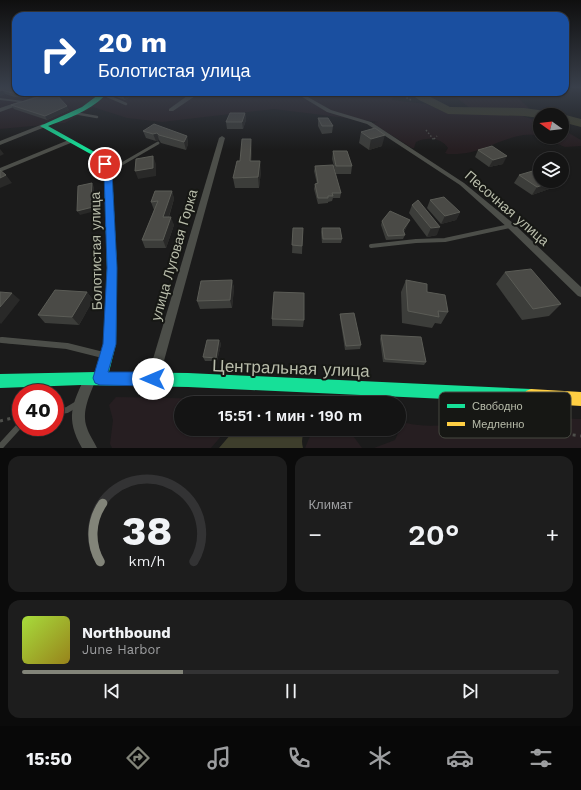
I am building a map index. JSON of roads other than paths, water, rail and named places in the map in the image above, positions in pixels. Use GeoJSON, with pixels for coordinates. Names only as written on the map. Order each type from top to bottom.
{"type":"FeatureCollection","features":[{"type":"Feature","properties":{"kind":"street"},"geometry":{"type":"LineString","coordinates":[[0,143],[44,126],[80,108]]}},
{"type":"Feature","properties":{"kind":"street","name":"Песочная улица"},"geometry":{"type":"LineString","coordinates":[[324,108],[329,111],[369,123],[466,187],[511,226],[581,293]]}},
{"type":"Feature","properties":{"kind":"street","name":"Болотистая улица"},"geometry":{"type":"LineString","coordinates":[[44,126],[98,156],[105,164],[108,172],[112,268],[110,344],[107,356],[95,378]]}},
{"type":"Feature","properties":{"kind":"street","name":"улица Луговая Горка"},"geometry":{"type":"LineString","coordinates":[[153,379],[222,138]]}},
{"type":"Feature","properties":{"kind":"street"},"geometry":{"type":"LineString","coordinates":[[0,170],[71,141]]}},
{"type":"Feature","properties":{"kind":"street"},"geometry":{"type":"LineString","coordinates":[[90,448],[81,433],[77,420],[80,402],[95,378]]}},
{"type":"Feature","properties":{"kind":"street","name":"Центральная улица"},"geometry":{"type":"LineString","coordinates":[[0,381],[95,378],[153,379],[302,384],[451,392]]}},
{"type":"Feature","properties":{"kind":"street","name":"Центральная улица"},"geometry":{"type":"LineString","coordinates":[[571,398],[581,399]]}},
{"type":"Feature","properties":{"kind":"lane"},"geometry":{"type":"LineString","coordinates":[[72,113],[97,117]]}},
{"type":"Feature","properties":{"kind":"lane"},"geometry":{"type":"LineString","coordinates":[[108,172],[158,143]]}},
{"type":"Feature","properties":{"kind":"lane"},"geometry":{"type":"LineString","coordinates":[[371,246],[416,241],[445,240],[511,226]]}},
{"type":"Feature","properties":{"kind":"lane"},"geometry":{"type":"LineString","coordinates":[[0,340],[67,346],[107,356]]}},
{"type":"Feature","properties":{"kind":"lane"},"geometry":{"type":"LineString","coordinates":[[33,384],[34,379]]}},
{"type":"Feature","properties":{"kind":"lane"},"geometry":{"type":"LineString","coordinates":[[64,410],[80,402]]}},
{"type":"Feature","properties":{"kind":"lane"},"geometry":{"type":"LineString","coordinates":[[0,447],[12,434]]}},
{"type":"Feature","properties":{"kind":"waterway"},"geometry":{"type":"LineString","coordinates":[[444,108],[448,110],[481,112],[533,113]]}},
{"type":"Feature","properties":{"kind":"waterway"},"geometry":{"type":"LineString","coordinates":[[569,120],[581,123]]}}]}
